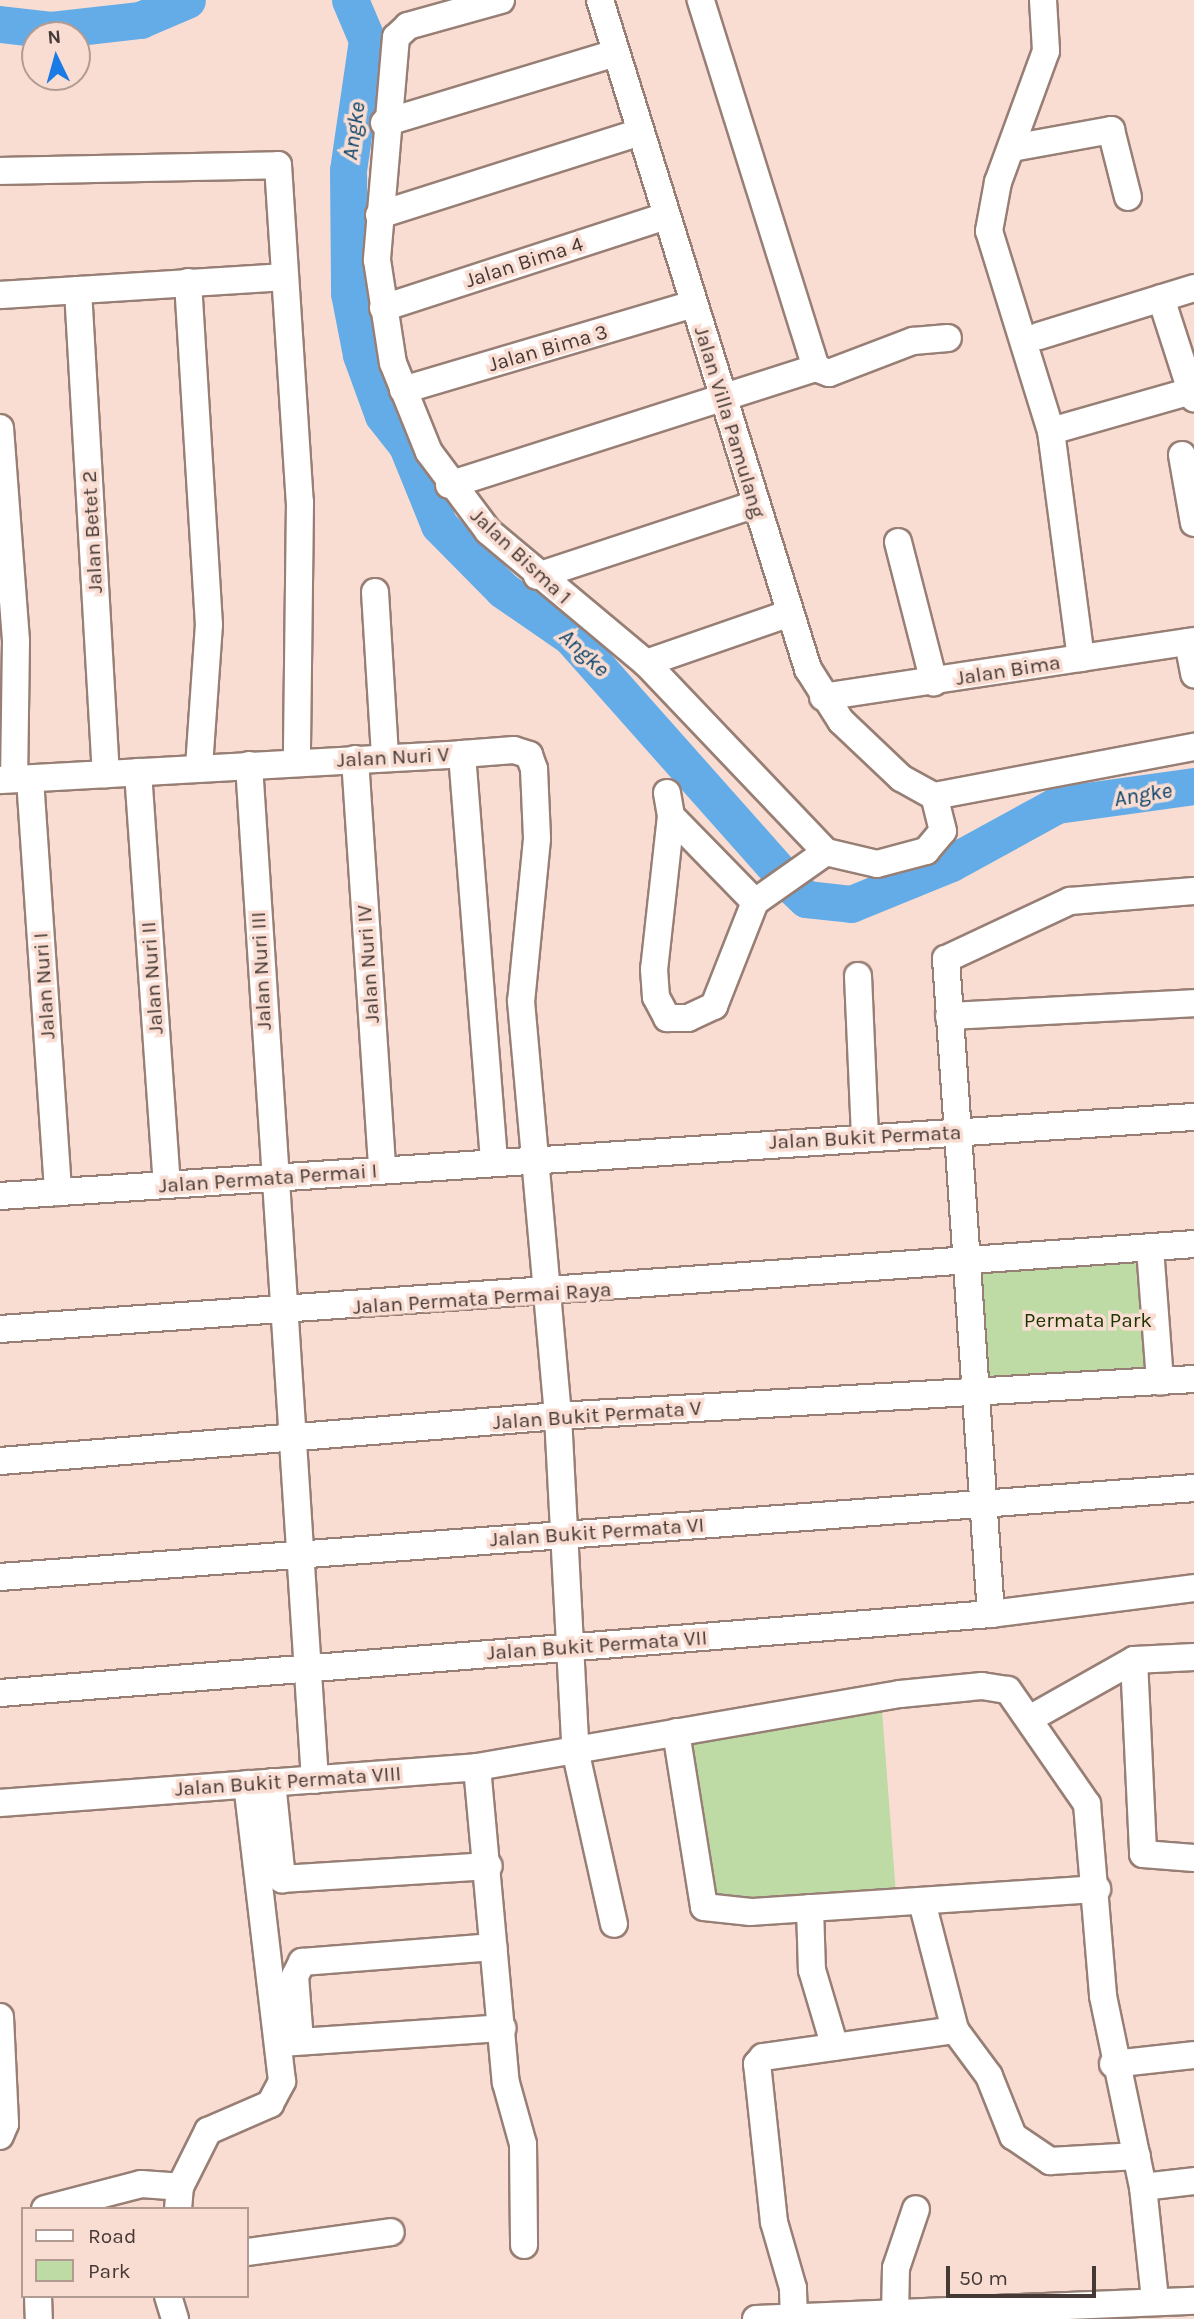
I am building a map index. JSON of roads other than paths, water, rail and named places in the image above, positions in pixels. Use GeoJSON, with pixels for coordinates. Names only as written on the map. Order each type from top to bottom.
{"type":"FeatureCollection","features":[{"type":"Feature","properties":{"kind":"street","name":"Jalan Bisma 1"},"geometry":{"type":"LineString","coordinates":[[501,0],[399,31],[384,123],[379,215],[383,308],[403,390],[449,485],[537,576],[646,663],[818,858]]}},
{"type":"Feature","properties":{"kind":"street","name":"Jalan Villa Pamulang"},"geometry":{"type":"LineString","coordinates":[[600,0],[790,613],[822,697],[901,778],[934,796]]}},
{"type":"Feature","properties":{"kind":"street"},"geometry":{"type":"LineString","coordinates":[[701,0],[816,368]]}},
{"type":"Feature","properties":{"kind":"street"},"geometry":{"type":"LineString","coordinates":[[1043,0],[1046,51],[1012,148],[989,231],[1051,431],[1081,658]]}},
{"type":"Feature","properties":{"kind":"street"},"geometry":{"type":"LineString","coordinates":[[384,123],[616,53]]}},
{"type":"Feature","properties":{"kind":"street"},"geometry":{"type":"LineString","coordinates":[[1012,148],[1111,130],[1128,197]]}},
{"type":"Feature","properties":{"kind":"street"},"geometry":{"type":"LineString","coordinates":[[379,215],[640,132]]}},
{"type":"Feature","properties":{"kind":"street"},"geometry":{"type":"LineString","coordinates":[[0,171],[272,160],[279,169],[300,502],[298,761]]}},
{"type":"Feature","properties":{"kind":"street","name":"Jalan Bima 4"},"geometry":{"type":"LineString","coordinates":[[383,308],[666,216]]}},
{"type":"Feature","properties":{"kind":"street"},"geometry":{"type":"LineString","coordinates":[[0,295],[284,277]]}},
{"type":"Feature","properties":{"kind":"street"},"geometry":{"type":"LineString","coordinates":[[188,282],[209,624],[199,768]]}},
{"type":"Feature","properties":{"kind":"street"},"geometry":{"type":"LineString","coordinates":[[1039,336],[1194,288]]}},
{"type":"Feature","properties":{"kind":"street","name":"Jalan Betet 2"},"geometry":{"type":"LineString","coordinates":[[78,290],[106,774]]}},
{"type":"Feature","properties":{"kind":"street"},"geometry":{"type":"LineString","coordinates":[[1051,431],[1192,394],[1161,298]]}},
{"type":"Feature","properties":{"kind":"street","name":"Jalan Bima 3"},"geometry":{"type":"LineString","coordinates":[[403,390],[694,304]]}},
{"type":"Feature","properties":{"kind":"street"},"geometry":{"type":"LineString","coordinates":[[449,485],[816,368],[829,373],[913,341],[948,338]]}},
{"type":"Feature","properties":{"kind":"street","name":"Jalan Nuri I"},"geometry":{"type":"LineString","coordinates":[[0,428],[16,641],[15,780],[58,1192]]}},
{"type":"Feature","properties":{"kind":"street"},"geometry":{"type":"LineString","coordinates":[[1182,455],[1194,523]]}},
{"type":"Feature","properties":{"kind":"street"},"geometry":{"type":"LineString","coordinates":[[537,576],[756,504]]}},
{"type":"Feature","properties":{"kind":"street"},"geometry":{"type":"LineString","coordinates":[[898,542],[934,682]]}},
{"type":"Feature","properties":{"kind":"street"},"geometry":{"type":"LineString","coordinates":[[375,592],[385,756]]}},
{"type":"Feature","properties":{"kind":"street"},"geometry":{"type":"LineString","coordinates":[[646,663],[790,613]]}},
{"type":"Feature","properties":{"kind":"street"},"geometry":{"type":"LineString","coordinates":[[1191,641],[1194,674]]}},
{"type":"Feature","properties":{"kind":"street","name":"Jalan Bima"},"geometry":{"type":"LineString","coordinates":[[822,697],[1191,641]]}},
{"type":"Feature","properties":{"kind":"street"},"geometry":{"type":"LineString","coordinates":[[762,897],[669,804],[654,969],[656,997],[667,1018],[688,1018],[714,1006],[762,897],[818,858],[877,864],[926,851],[943,831],[934,796],[1194,747]]}},
{"type":"Feature","properties":{"kind":"street"},"geometry":{"type":"LineString","coordinates":[[462,754],[514,750],[532,760],[537,839],[521,1001],[558,1416],[562,1536],[576,1754],[614,1923]]}},
{"type":"Feature","properties":{"kind":"street","name":"Jalan Nuri V"},"geometry":{"type":"LineString","coordinates":[[15,780],[298,761],[462,754],[494,1163]]}},
{"type":"Feature","properties":{"kind":"street","name":"Jalan Nuri IV"},"geometry":{"type":"LineString","coordinates":[[355,758],[382,1170]]}},
{"type":"Feature","properties":{"kind":"street","name":"Jalan Nuri III"},"geometry":{"type":"LineString","coordinates":[[249,765],[282,1313],[315,1780]]}},
{"type":"Feature","properties":{"kind":"street","name":"Jalan Nuri II"},"geometry":{"type":"LineString","coordinates":[[138,772],[167,1184]]}},
{"type":"Feature","properties":{"kind":"street"},"geometry":{"type":"LineString","coordinates":[[991,1614],[964,1264],[945,965],[952,955],[1070,901],[1194,891]]}},
{"type":"Feature","properties":{"kind":"street"},"geometry":{"type":"LineString","coordinates":[[858,976],[865,1136]]}},
{"type":"Feature","properties":{"kind":"street"},"geometry":{"type":"LineString","coordinates":[[949,1016],[1194,1003]]}},
{"type":"Feature","properties":{"kind":"street","name":"Jalan Bukit Permata"},"geometry":{"type":"LineString","coordinates":[[536,1159],[1194,1117]]}},
{"type":"Feature","properties":{"kind":"street","name":"Jalan Permata Permai I"},"geometry":{"type":"LineString","coordinates":[[0,1196],[536,1159]]}},
{"type":"Feature","properties":{"kind":"street","name":"Jalan Permata Permai Raya"},"geometry":{"type":"LineString","coordinates":[[0,1329],[282,1313],[964,1264],[1194,1244]]}},
{"type":"Feature","properties":{"kind":"street"},"geometry":{"type":"LineString","coordinates":[[1150,1248],[1160,1382]]}},
{"type":"Feature","properties":{"kind":"street","name":"Jalan Bukit Permata V"},"geometry":{"type":"LineString","coordinates":[[0,1461],[292,1440],[558,1416],[1194,1379]]}},
{"type":"Feature","properties":{"kind":"street","name":"Jalan Bukit Permata VI"},"geometry":{"type":"LineString","coordinates":[[0,1577],[299,1552],[562,1536],[1194,1488]]}},
{"type":"Feature","properties":{"kind":"street","name":"Jalan Bukit Permata VII"},"geometry":{"type":"LineString","coordinates":[[0,1693],[307,1666],[991,1614],[1194,1588]]}},
{"type":"Feature","properties":{"kind":"street"},"geometry":{"type":"LineString","coordinates":[[1031,1718],[1133,1660],[1194,1657]]}},
{"type":"Feature","properties":{"kind":"street"},"geometry":{"type":"LineString","coordinates":[[1133,1660],[1143,1854],[1194,1858]]}},
{"type":"Feature","properties":{"kind":"street","name":"Jalan Bukit Permata VIII"},"geometry":{"type":"LineString","coordinates":[[0,1802],[477,1767],[576,1754],[676,1732],[982,1686],[1008,1690],[1031,1718],[1087,1804],[1113,2064],[1143,2187],[1155,2300]]}},
{"type":"Feature","properties":{"kind":"street"},"geometry":{"type":"LineString","coordinates":[[676,1732],[704,1907],[810,1908],[1097,1889]]}},
{"type":"Feature","properties":{"kind":"street"},"geometry":{"type":"LineString","coordinates":[[477,1767],[489,1866],[506,2083],[523,2144],[524,2245]]}},
{"type":"Feature","properties":{"kind":"street"},"geometry":{"type":"LineString","coordinates":[[260,1783],[282,1879],[489,1866]]}},
{"type":"Feature","properties":{"kind":"street"},"geometry":{"type":"LineString","coordinates":[[260,1783],[290,2042]]}},
{"type":"Feature","properties":{"kind":"street"},"geometry":{"type":"LineString","coordinates":[[922,1902],[955,2030],[978,2056],[1013,2136],[1029,2151],[1050,2161],[1137,2157]]}},
{"type":"Feature","properties":{"kind":"street"},"geometry":{"type":"LineString","coordinates":[[810,1908],[813,1970],[835,2047]]}},
{"type":"Feature","properties":{"kind":"street"},"geometry":{"type":"LineString","coordinates":[[53,2207],[141,2184],[179,2198],[208,2131],[278,2097],[290,2042],[295,1976],[302,1962],[494,1947]]}},
{"type":"Feature","properties":{"kind":"street"},"geometry":{"type":"LineString","coordinates":[[0,2017],[0,2136]]}},
{"type":"Feature","properties":{"kind":"street"},"geometry":{"type":"LineString","coordinates":[[290,2042],[502,2028]]}},
{"type":"Feature","properties":{"kind":"street"},"geometry":{"type":"LineString","coordinates":[[794,2318],[793,2288],[774,2222],[757,2064],[763,2057],[955,2030]]}},
{"type":"Feature","properties":{"kind":"street"},"geometry":{"type":"LineString","coordinates":[[1113,2064],[1194,2055]]}},
{"type":"Feature","properties":{"kind":"street"},"geometry":{"type":"LineString","coordinates":[[1143,2187],[1194,2181]]}},
{"type":"Feature","properties":{"kind":"street"},"geometry":{"type":"LineString","coordinates":[[895,2315],[896,2269],[916,2209]]}},
{"type":"Feature","properties":{"kind":"street"},"geometry":{"type":"LineString","coordinates":[[248,2252],[391,2232]]}},
{"type":"Feature","properties":{"kind":"street"},"geometry":{"type":"LineString","coordinates":[[37,2298],[39,2319]]}},
{"type":"Feature","properties":{"kind":"street"},"geometry":{"type":"LineString","coordinates":[[169,2298],[175,2319]]}},
{"type":"Feature","properties":{"kind":"street"},"geometry":{"type":"LineString","coordinates":[[756,2319],[895,2315],[1155,2300],[1194,2301]]}},
{"type":"Feature","properties":{"kind":"waterway","name":"Angke"},"geometry":{"type":"LineString","coordinates":[[0,24],[51,30],[140,20],[187,0]]}},
{"type":"Feature","properties":{"kind":"waterway","name":"Angke"},"geometry":{"type":"LineString","coordinates":[[350,0],[367,40],[348,170],[349,293],[361,355],[383,415],[407,446],[439,525],[503,590],[570,636],[792,886],[806,899],[851,904],[951,863],[1057,805],[1194,786]]}},
{"type":"Feature","properties":{"kind":"park label","name":"Permata Park"},"geometry":{"type":"Point","coordinates":[1088,1320]}}]}
